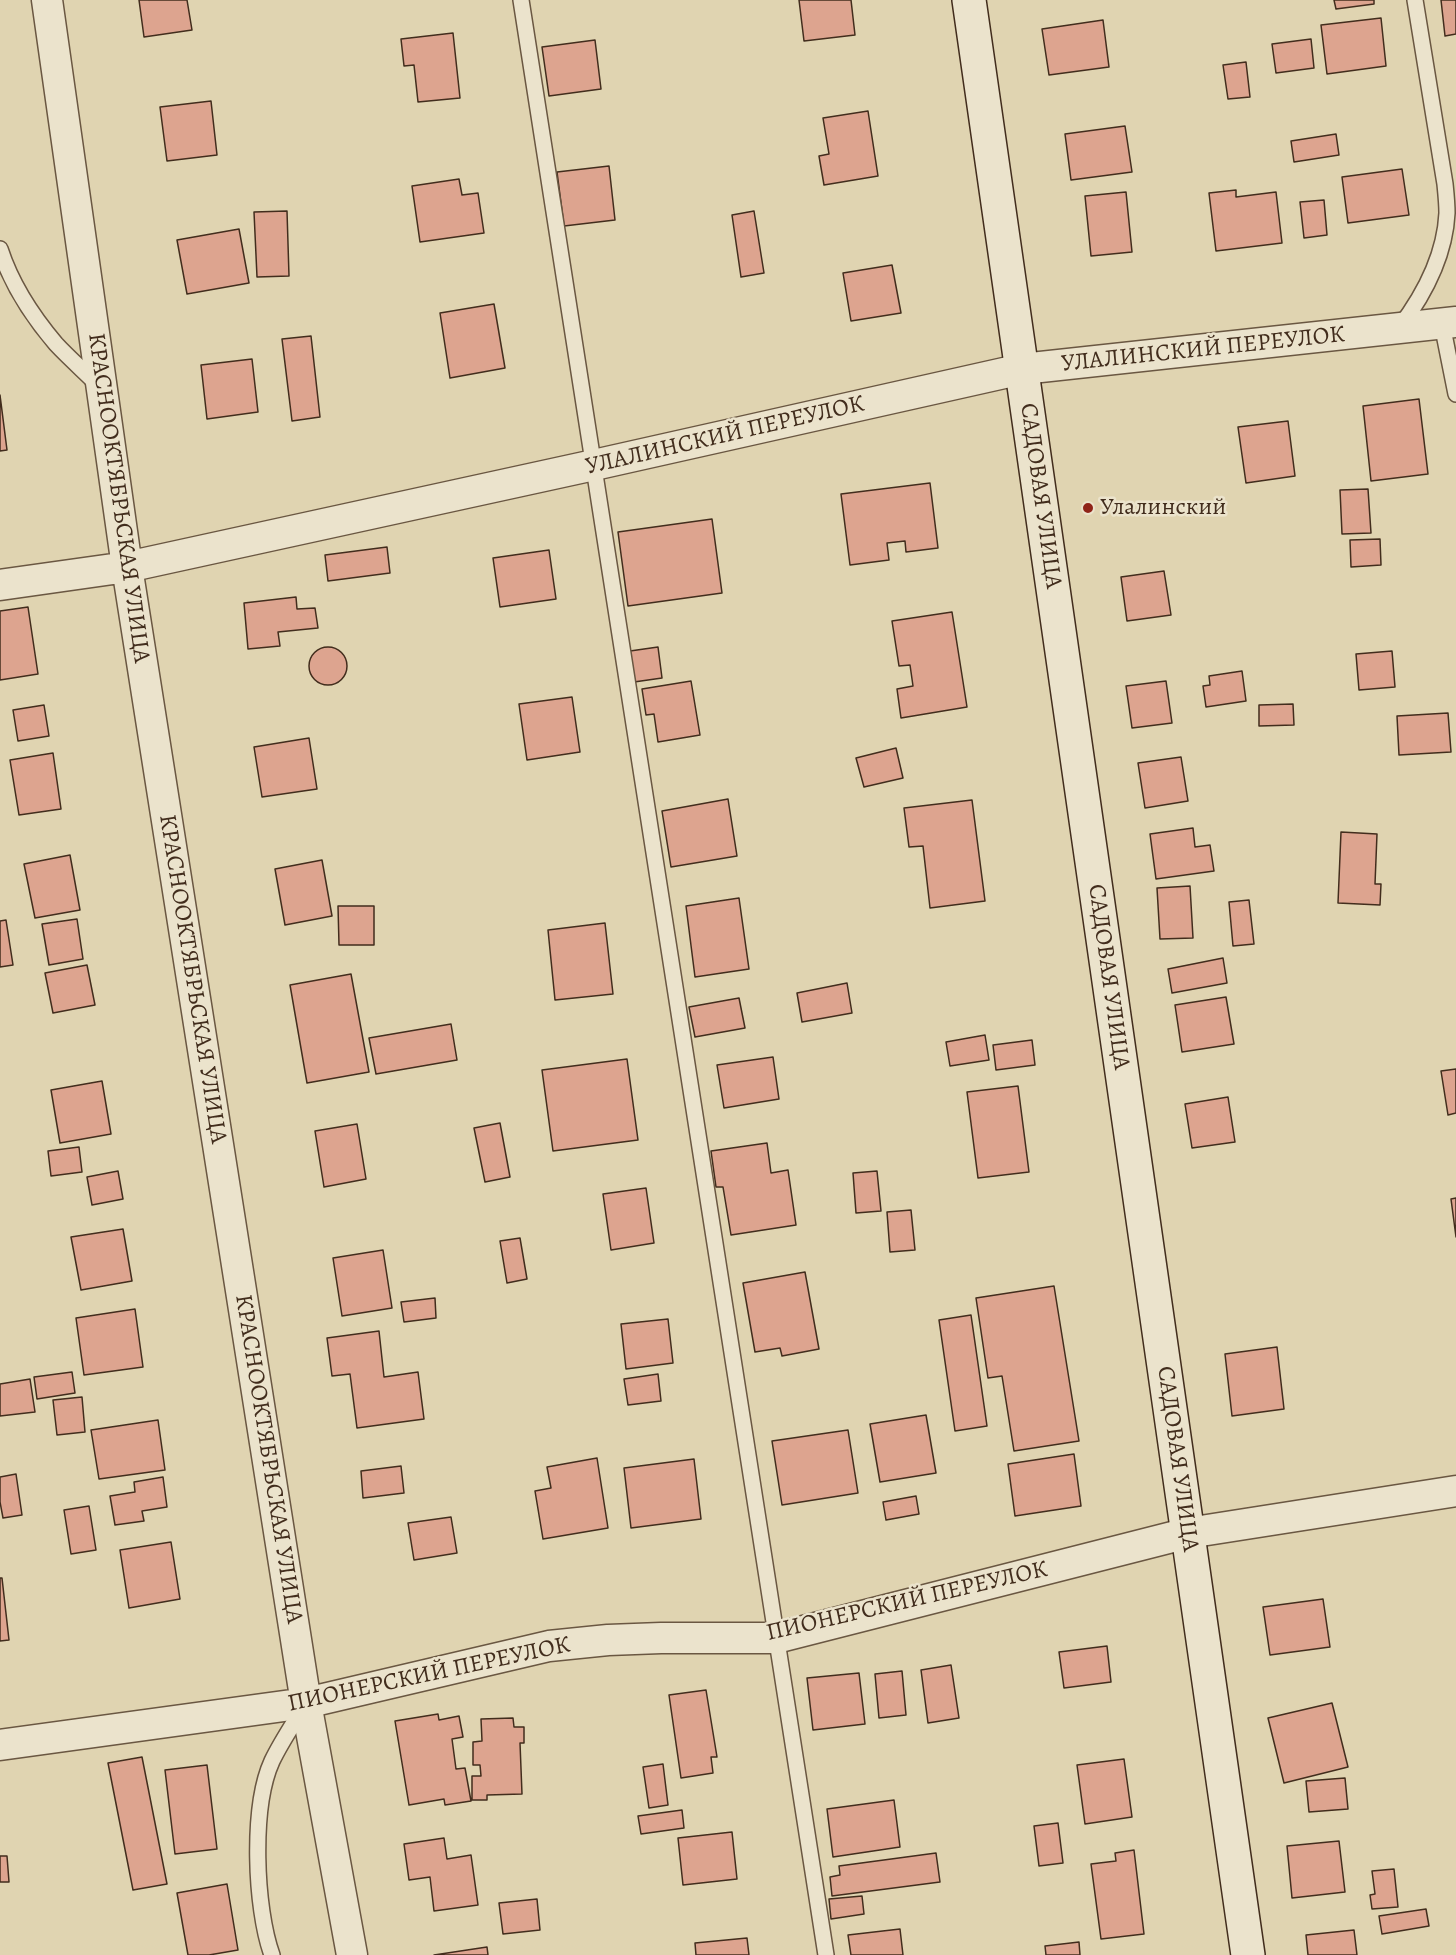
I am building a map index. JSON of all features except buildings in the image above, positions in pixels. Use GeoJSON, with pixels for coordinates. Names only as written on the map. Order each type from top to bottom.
{"type":"FeatureCollection","features":[{"type":"Feature","properties":{"kind":"main road","name":"САДОВАЯ УЛИЦА"},"geometry":{"type":"LineString","coordinates":[[969,0],[1248,1955]]}},
{"type":"Feature","properties":{"kind":"street","name":"КРАСНООКТЯБРЬСКАЯ УЛИЦА"},"geometry":{"type":"LineString","coordinates":[[46,0],[127,567],[306,1703],[352,1955]]}},
{"type":"Feature","properties":{"kind":"street","name":"УЛАЛИНСКИЙ ПЕРЕУЛОК"},"geometry":{"type":"LineString","coordinates":[[0,585],[127,567],[1022,369],[1449,323]]}},
{"type":"Feature","properties":{"kind":"street","name":"ПИОНЕРСКИЙ ПЕРЕУЛОК"},"geometry":{"type":"LineString","coordinates":[[0,1745],[306,1703],[549,1646],[661,1638],[776,1638],[1188,1533],[1456,1491]]}},
{"type":"Feature","properties":{"kind":"lane"},"geometry":{"type":"LineString","coordinates":[[521,0],[826,1955]]}},
{"type":"Feature","properties":{"kind":"lane"},"geometry":{"type":"LineString","coordinates":[[1397,330],[1416,306],[1438,258],[1447,213],[1445,184],[1415,0]]}},
{"type":"Feature","properties":{"kind":"lane"},"geometry":{"type":"LineString","coordinates":[[0,249],[22,297],[56,343],[102,388]]}},
{"type":"Feature","properties":{"kind":"lane"},"geometry":{"type":"LineString","coordinates":[[1449,323],[1456,394]]}},
{"type":"Feature","properties":{"kind":"lane"},"geometry":{"type":"LineString","coordinates":[[272,1955],[259,1881],[259,1818],[272,1761],[306,1703]]}},
{"type":"Feature","properties":{"kind":"place","name":"Улалинский"},"geometry":{"type":"Point","coordinates":[1088,508]}}]}
